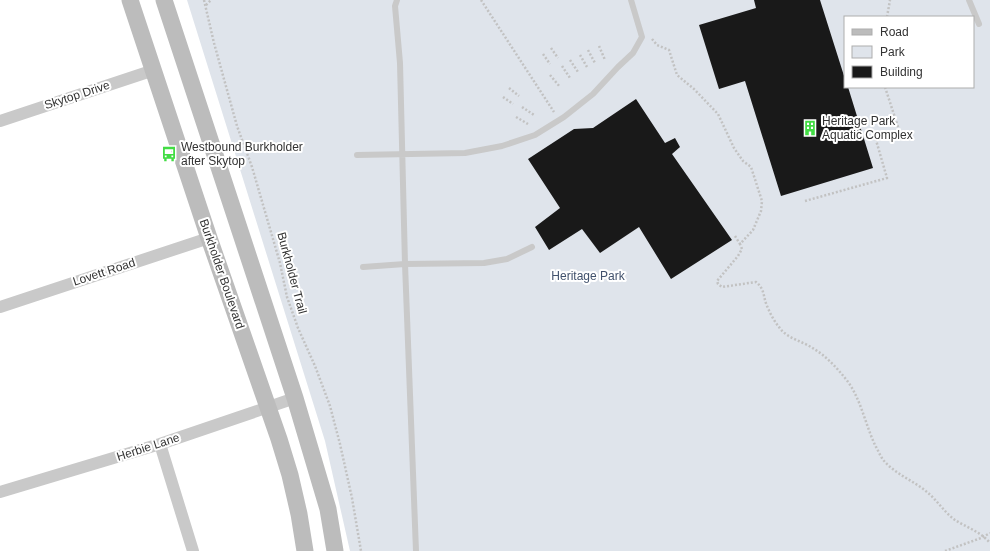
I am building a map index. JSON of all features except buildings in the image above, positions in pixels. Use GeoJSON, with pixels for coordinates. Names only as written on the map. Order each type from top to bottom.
{"type":"FeatureCollection","features":[{"type":"Feature","properties":{"kind":"main road","name":"Burkholder Boulevard"},"geometry":{"type":"LineString","coordinates":[[130,0],[290,475],[299,514],[305,551]]}},
{"type":"Feature","properties":{"kind":"main road"},"geometry":{"type":"LineString","coordinates":[[164,0],[295,398],[328,509],[335,551]]}},
{"type":"Feature","properties":{"kind":"street","name":"Skytop Drive"},"geometry":{"type":"LineString","coordinates":[[0,121],[154,70]]}},
{"type":"Feature","properties":{"kind":"street","name":"Lovett Road"},"geometry":{"type":"LineString","coordinates":[[0,306],[209,238]]}},
{"type":"Feature","properties":{"kind":"street","name":"Herbie Lane"},"geometry":{"type":"LineString","coordinates":[[0,492],[160,444],[295,398]]}},
{"type":"Feature","properties":{"kind":"street"},"geometry":{"type":"LineString","coordinates":[[160,444],[193,551]]}},
{"type":"Feature","properties":{"kind":"lane"},"geometry":{"type":"LineString","coordinates":[[397,0],[395,6],[400,63],[405,264],[416,551]]}},
{"type":"Feature","properties":{"kind":"lane"},"geometry":{"type":"LineString","coordinates":[[357,155],[465,153],[502,146],[535,135],[559,120],[593,94],[633,53],[642,37],[631,0]]}},
{"type":"Feature","properties":{"kind":"lane"},"geometry":{"type":"LineString","coordinates":[[969,0],[979,24]]}},
{"type":"Feature","properties":{"kind":"lane"},"geometry":{"type":"LineString","coordinates":[[364,267],[405,264],[484,264],[506,259],[532,247]]}},
{"type":"Feature","properties":{"kind":"path","name":"Burkholder Trail"},"geometry":{"type":"LineString","coordinates":[[204,0],[214,43],[237,126],[252,167],[280,263],[287,297],[330,406],[352,498],[361,551]]}},
{"type":"Feature","properties":{"kind":"path"},"geometry":{"type":"LineString","coordinates":[[206,5],[211,0]]}},
{"type":"Feature","properties":{"kind":"path"},"geometry":{"type":"LineString","coordinates":[[481,0],[559,120]]}},
{"type":"Feature","properties":{"kind":"path"},"geometry":{"type":"LineString","coordinates":[[887,16],[890,0]]}},
{"type":"Feature","properties":{"kind":"path"},"geometry":{"type":"LineString","coordinates":[[649,36],[657,45],[669,50],[677,75],[694,89],[718,114],[734,148],[743,161],[751,167],[762,201],[761,211],[753,230],[740,244]]}},
{"type":"Feature","properties":{"kind":"path"},"geometry":{"type":"LineString","coordinates":[[599,46],[605,60]]}},
{"type":"Feature","properties":{"kind":"path"},"geometry":{"type":"LineString","coordinates":[[551,48],[558,58]]}},
{"type":"Feature","properties":{"kind":"path"},"geometry":{"type":"LineString","coordinates":[[588,50],[595,64]]}},
{"type":"Feature","properties":{"kind":"path"},"geometry":{"type":"LineString","coordinates":[[543,54],[550,64]]}},
{"type":"Feature","properties":{"kind":"path"},"geometry":{"type":"LineString","coordinates":[[580,54],[587,67]]}},
{"type":"Feature","properties":{"kind":"path"},"geometry":{"type":"LineString","coordinates":[[570,60],[578,72]]}},
{"type":"Feature","properties":{"kind":"path"},"geometry":{"type":"LineString","coordinates":[[562,66],[570,78]]}},
{"type":"Feature","properties":{"kind":"path"},"geometry":{"type":"LineString","coordinates":[[550,75],[560,86]]}},
{"type":"Feature","properties":{"kind":"path"},"geometry":{"type":"LineString","coordinates":[[509,88],[519,96]]}},
{"type":"Feature","properties":{"kind":"path"},"geometry":{"type":"LineString","coordinates":[[805,202],[887,178],[876,140],[900,133],[885,88]]}},
{"type":"Feature","properties":{"kind":"path"},"geometry":{"type":"LineString","coordinates":[[503,97],[514,104]]}},
{"type":"Feature","properties":{"kind":"path"},"geometry":{"type":"LineString","coordinates":[[522,107],[534,115]]}},
{"type":"Feature","properties":{"kind":"path"},"geometry":{"type":"LineString","coordinates":[[516,117],[528,124]]}},
{"type":"Feature","properties":{"kind":"path"},"geometry":{"type":"LineString","coordinates":[[735,236],[742,249],[717,281],[718,284],[722,287],[756,282],[764,292],[766,304],[771,316],[780,329],[790,337],[814,349],[825,357],[846,379],[855,395],[870,435],[884,461],[895,471],[927,492],[949,515],[990,543]]}},
{"type":"Feature","properties":{"kind":"path"},"geometry":{"type":"LineString","coordinates":[[945,551],[983,537],[990,532]]}},
{"type":"Feature","properties":{"kind":"green space","name":"Heritage Park"},"geometry":{"type":"Polygon","coordinates":[[[187,0],[990,0],[990,551],[350,551],[325,441],[187,0]]]}},
{"type":"Feature","properties":{"kind":"place","name":"Heritage Park Aquatic Complex"},"geometry":{"type":"Point","coordinates":[810,128]}},
{"type":"Feature","properties":{"kind":"place","name":"Westbound Burkholder after Skytop"},"geometry":{"type":"Point","coordinates":[169,154]}}]}
